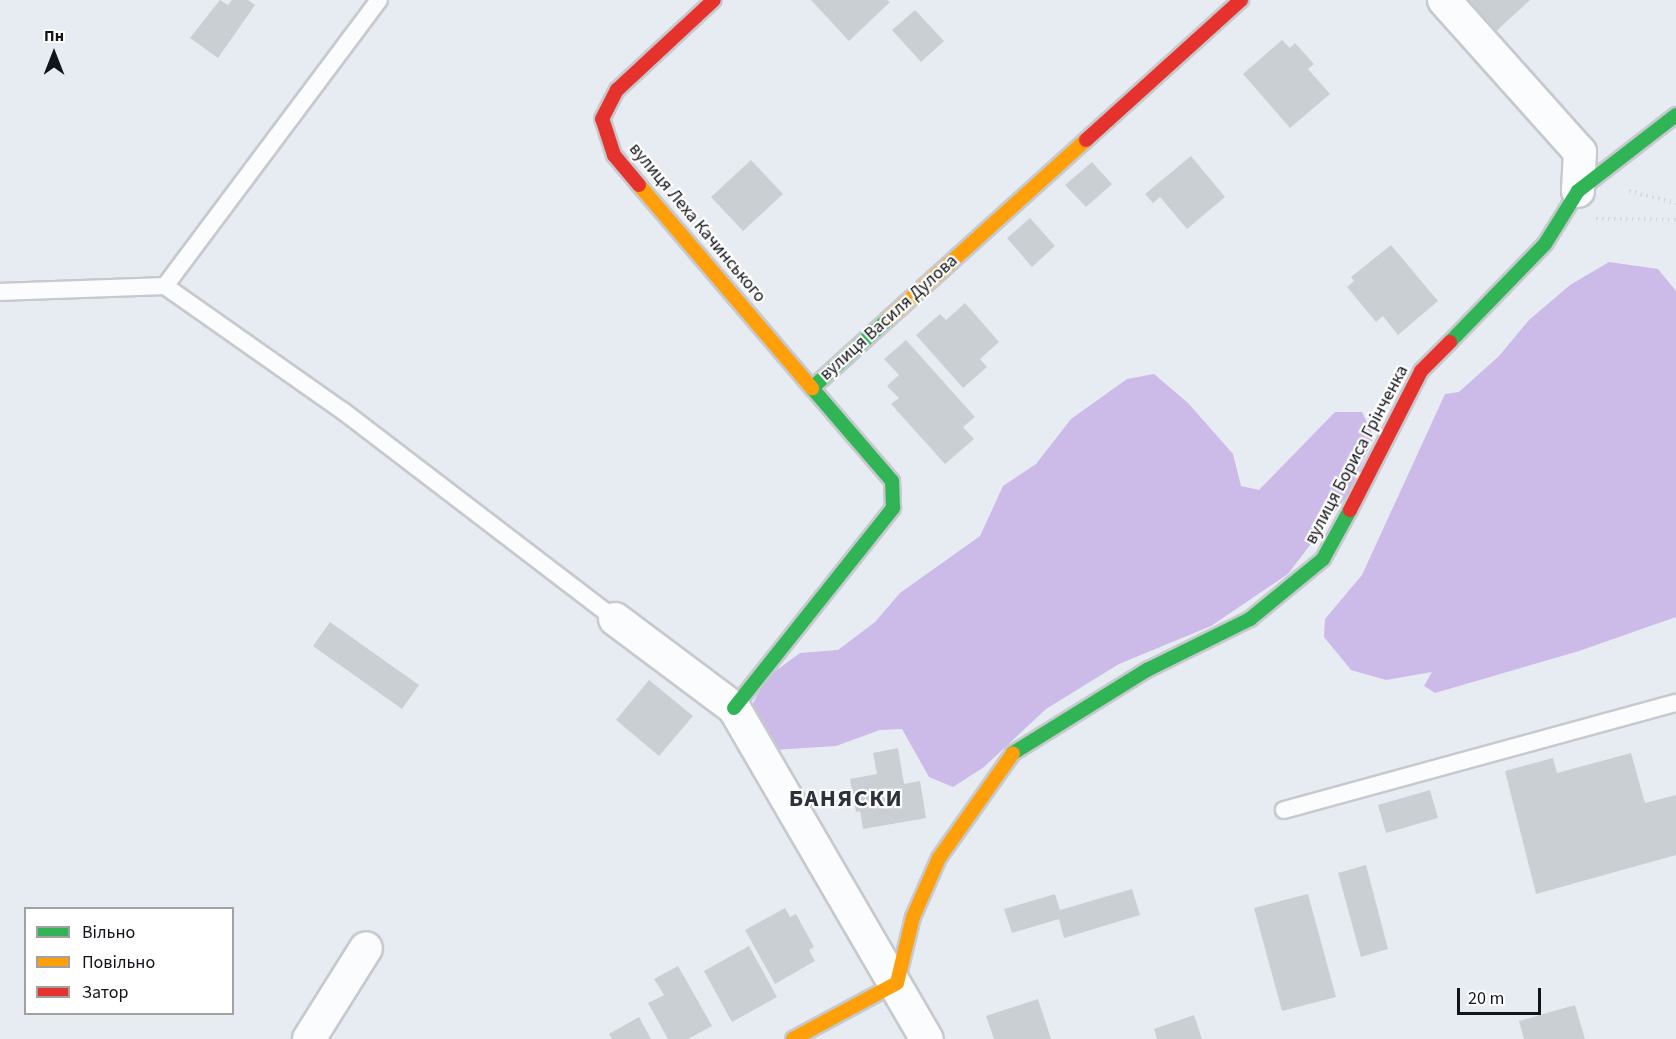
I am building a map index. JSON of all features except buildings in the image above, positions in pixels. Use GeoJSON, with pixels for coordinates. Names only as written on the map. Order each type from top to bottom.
{"type":"FeatureCollection","features":[{"type":"Feature","properties":{"kind":"street","name":"вулиця Леха Качинського"},"geometry":{"type":"LineString","coordinates":[[714,0],[617,90],[602,119],[614,155],[812,388]]}},
{"type":"Feature","properties":{"kind":"street","name":"вулиця Василя Дулова"},"geometry":{"type":"LineString","coordinates":[[734,708],[893,508],[892,482],[812,388],[1241,0]]}},
{"type":"Feature","properties":{"kind":"street"},"geometry":{"type":"LineString","coordinates":[[1444,0],[1580,152],[1585,186]]}},
{"type":"Feature","properties":{"kind":"street","name":"вулиця Бориса Грінченка"},"geometry":{"type":"LineString","coordinates":[[897,983],[913,917],[939,858],[973,804],[1011,754],[1061,721],[1147,670],[1250,619],[1323,559],[1390,436],[1421,371],[1545,244],[1585,186],[1676,114]]}},
{"type":"Feature","properties":{"kind":"street"},"geometry":{"type":"LineString","coordinates":[[615,619],[734,708],[897,983],[927,1039]]}},
{"type":"Feature","properties":{"kind":"street"},"geometry":{"type":"LineString","coordinates":[[309,1039],[366,948]]}},
{"type":"Feature","properties":{"kind":"street"},"geometry":{"type":"LineString","coordinates":[[793,1039],[897,983]]}},
{"type":"Feature","properties":{"kind":"lane"},"geometry":{"type":"LineString","coordinates":[[165,286],[379,0]]}},
{"type":"Feature","properties":{"kind":"lane"},"geometry":{"type":"LineString","coordinates":[[0,292],[165,286],[343,411],[615,619]]}},
{"type":"Feature","properties":{"kind":"lane"},"geometry":{"type":"LineString","coordinates":[[1284,810],[1676,703]]}},
{"type":"Feature","properties":{"kind":"path"},"geometry":{"type":"LineString","coordinates":[[1585,186],[1676,203]]}},
{"type":"Feature","properties":{"kind":"path"},"geometry":{"type":"LineString","coordinates":[[1555,227],[1576,219],[1676,220]]}},
{"type":"Feature","properties":{"kind":"shaded area"},"geometry":{"type":"Polygon","coordinates":[[[1609,262],[1658,269],[1676,291],[1676,617],[1579,651],[1435,693],[1424,686],[1432,672],[1386,680],[1351,670],[1324,637],[1325,619],[1362,575],[1445,394],[1459,392],[1499,356],[1529,320],[1570,285],[1609,262]]]}},
{"type":"Feature","properties":{"kind":"shaded area"},"geometry":{"type":"Polygon","coordinates":[[[1154,374],[1188,403],[1233,454],[1241,486],[1259,490],[1335,412],[1362,412],[1374,437],[1347,496],[1288,574],[1211,626],[1119,664],[1046,709],[984,767],[953,787],[929,777],[902,729],[880,730],[836,746],[774,750],[750,709],[766,678],[800,653],[838,650],[875,622],[900,593],[980,536],[1003,486],[1036,464],[1071,419],[1127,379],[1154,374]]]}},
{"type":"Feature","properties":{"kind":"traffic: fast"},"geometry":{"type":"LineString","coordinates":[[1450,342],[1545,244],[1578,191],[1676,115]]}},
{"type":"Feature","properties":{"kind":"traffic: fast"},"geometry":{"type":"LineString","coordinates":[[734,708],[893,508],[892,481],[812,388],[888,319]]}},
{"type":"Feature","properties":{"kind":"traffic: fast"},"geometry":{"type":"LineString","coordinates":[[1013,753],[1147,670],[1250,619],[1323,559],[1350,510]]}},
{"type":"Feature","properties":{"kind":"traffic: slow"},"geometry":{"type":"LineString","coordinates":[[888,319],[1086,140]]}},
{"type":"Feature","properties":{"kind":"traffic: slow"},"geometry":{"type":"LineString","coordinates":[[639,185],[812,388]]}},
{"type":"Feature","properties":{"kind":"traffic: slow"},"geometry":{"type":"LineString","coordinates":[[793,1039],[897,983],[913,917],[939,858],[1013,753]]}},
{"type":"Feature","properties":{"kind":"traffic: jam"},"geometry":{"type":"LineString","coordinates":[[639,185],[614,155],[602,119],[617,90],[714,0]]}},
{"type":"Feature","properties":{"kind":"traffic: jam"},"geometry":{"type":"LineString","coordinates":[[1086,140],[1241,0]]}},
{"type":"Feature","properties":{"kind":"traffic: jam"},"geometry":{"type":"LineString","coordinates":[[1350,510],[1421,371],[1450,342]]}},
{"type":"Feature","properties":{"kind":"district","name":"БАНЯСКИ"},"geometry":{"type":"Point","coordinates":[846,799]}}]}
